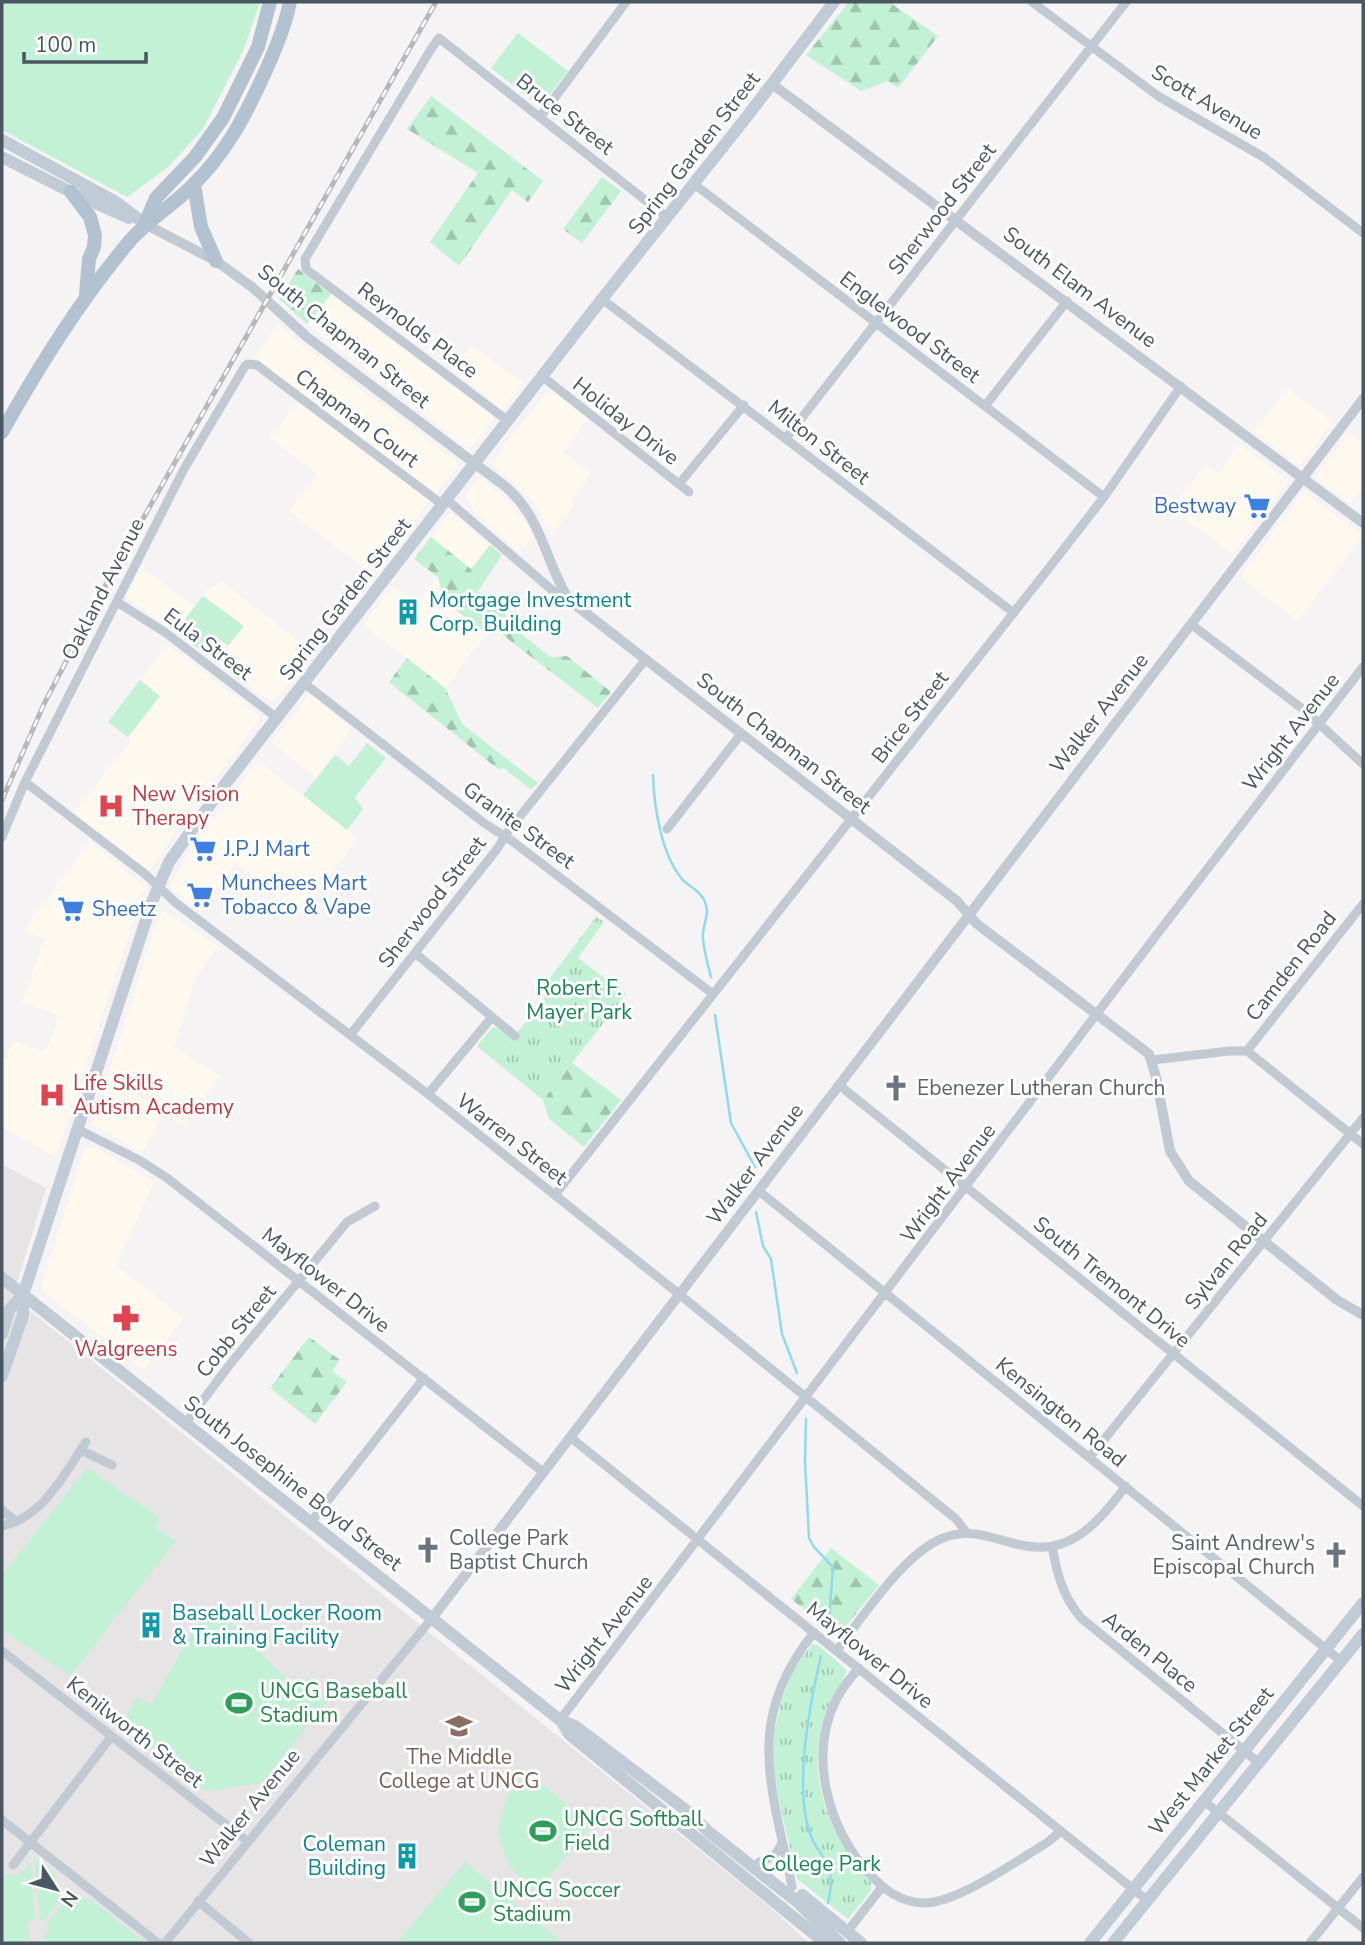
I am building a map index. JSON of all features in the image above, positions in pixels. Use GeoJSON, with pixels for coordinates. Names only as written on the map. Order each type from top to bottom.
{"type":"FeatureCollection","features":[{"type":"Feature","properties":{"kind":"main road"},"geometry":{"type":"LineString","coordinates":[[145,224],[156,198],[202,149],[223,118],[258,47],[270,2]]}},
{"type":"Feature","properties":{"kind":"main road"},"geometry":{"type":"LineString","coordinates":[[281,2],[286,19]]}},
{"type":"Feature","properties":{"kind":"main road"},"geometry":{"type":"LineString","coordinates":[[2,432],[86,294],[145,224],[168,209],[194,184],[236,132],[276,50],[290,2]]}},
{"type":"Feature","properties":{"kind":"main road","name":"Spring Garden Street"},"geometry":{"type":"LineString","coordinates":[[2,1377],[23,1315],[23,1295],[158,886],[181,842],[772,84],[831,3]]}},
{"type":"Feature","properties":{"kind":"main road"},"geometry":{"type":"LineString","coordinates":[[2,140],[116,202],[145,224]]}},
{"type":"Feature","properties":{"kind":"main road"},"geometry":{"type":"LineString","coordinates":[[2,157],[71,192],[145,224]]}},
{"type":"Feature","properties":{"kind":"main road"},"geometry":{"type":"LineString","coordinates":[[194,184],[201,227],[216,261]]}},
{"type":"Feature","properties":{"kind":"main road"},"geometry":{"type":"LineString","coordinates":[[71,192],[90,217],[95,235],[89,259],[86,294]]}},
{"type":"Feature","properties":{"kind":"main road","name":"South Josephine Boyd Street"},"geometry":{"type":"LineString","coordinates":[[2,1278],[560,1720],[575,1726],[687,1811],[710,1833],[844,1938],[861,1943]]}},
{"type":"Feature","properties":{"kind":"main road","name":"Spring Garden Street"},"geometry":{"type":"LineString","coordinates":[[2,1334],[9,1310],[23,1295]]}},
{"type":"Feature","properties":{"kind":"main road","name":"West Market Street"},"geometry":{"type":"LineString","coordinates":[[1090,1943],[1363,1603]]}},
{"type":"Feature","properties":{"kind":"main road","name":"West Market Street"},"geometry":{"type":"LineString","coordinates":[[1113,1943],[1363,1634]]}},
{"type":"Feature","properties":{"kind":"main road","name":"South Josephine Boyd Street"},"geometry":{"type":"LineString","coordinates":[[560,1720],[569,1734],[825,1943]]}},
{"type":"Feature","properties":{"kind":"main road"},"geometry":{"type":"LineString","coordinates":[[687,1811],[713,1826],[792,1887],[844,1938]]}},
{"type":"Feature","properties":{"kind":"main road"},"geometry":{"type":"LineString","coordinates":[[794,1916],[814,1943]]}},
{"type":"Feature","properties":{"kind":"street"},"geometry":{"type":"LineString","coordinates":[[541,116],[626,2]]}},
{"type":"Feature","properties":{"kind":"street","name":"Scott Avenue"},"geometry":{"type":"LineString","coordinates":[[1032,2],[1158,96],[1265,158],[1363,233]]}},
{"type":"Feature","properties":{"kind":"street","name":"Sherwood Street"},"geometry":{"type":"LineString","coordinates":[[786,439],[955,218],[1126,2]]}},
{"type":"Feature","properties":{"kind":"street","name":"Bruce Street"},"geometry":{"type":"LineString","coordinates":[[306,269],[305,259],[439,38],[668,218]]}},
{"type":"Feature","properties":{"kind":"street","name":"South Elam Avenue"},"geometry":{"type":"LineString","coordinates":[[772,84],[1363,523]]}},
{"type":"Feature","properties":{"kind":"street","name":"Englewood Street"},"geometry":{"type":"LineString","coordinates":[[694,184],[1104,497]]}},
{"type":"Feature","properties":{"kind":"street","name":"South Chapman Street"},"geometry":{"type":"LineString","coordinates":[[145,224],[216,261],[252,287],[300,332],[514,495],[531,514],[553,570],[569,600],[957,901],[968,915],[1098,1014],[1153,1060]]}},
{"type":"Feature","properties":{"kind":"street","name":"Reynolds Place"},"geometry":{"type":"LineString","coordinates":[[306,269],[508,421]]}},
{"type":"Feature","properties":{"kind":"street","name":"Milton Street"},"geometry":{"type":"LineString","coordinates":[[602,299],[1014,613]]}},
{"type":"Feature","properties":{"kind":"street"},"geometry":{"type":"LineString","coordinates":[[985,406],[1067,301]]}},
{"type":"Feature","properties":{"kind":"street","name":"Chapman Court"},"geometry":{"type":"LineString","coordinates":[[248,364],[257,365],[445,502],[559,596],[569,600]]}},
{"type":"Feature","properties":{"kind":"street","name":"Oakland Avenue"},"geometry":{"type":"LineString","coordinates":[[2,837],[25,782],[201,437],[240,371],[248,364]]}},
{"type":"Feature","properties":{"kind":"street","name":"Holiday Drive"},"geometry":{"type":"LineString","coordinates":[[543,377],[689,492]]}},
{"type":"Feature","properties":{"kind":"street","name":"Brice Street"},"geometry":{"type":"LineString","coordinates":[[555,1195],[852,821],[1104,497],[1181,386]]}},
{"type":"Feature","properties":{"kind":"street","name":"Walker Avenue"},"geometry":{"type":"LineString","coordinates":[[165,1943],[433,1617],[1363,399]]}},
{"type":"Feature","properties":{"kind":"street"},"geometry":{"type":"LineString","coordinates":[[679,484],[744,405]]}},
{"type":"Feature","properties":{"kind":"street","name":"Eula Street"},"geometry":{"type":"LineString","coordinates":[[117,602],[166,633],[277,718]]}},
{"type":"Feature","properties":{"kind":"street"},"geometry":{"type":"LineString","coordinates":[[1192,625],[1304,710],[1363,764]]}},
{"type":"Feature","properties":{"kind":"street","name":"Sherwood Street"},"geometry":{"type":"LineString","coordinates":[[351,1034],[646,659]]}},
{"type":"Feature","properties":{"kind":"street","name":"Wright Avenue"},"geometry":{"type":"LineString","coordinates":[[560,1720],[1363,667]]}},
{"type":"Feature","properties":{"kind":"street","name":"Granite Street"},"geometry":{"type":"LineString","coordinates":[[304,682],[484,823],[623,924],[713,994]]}},
{"type":"Feature","properties":{"kind":"street"},"geometry":{"type":"LineString","coordinates":[[667,829],[741,734]]}},
{"type":"Feature","properties":{"kind":"street","name":"Warren Street"},"geometry":{"type":"LineString","coordinates":[[25,782],[119,853],[176,903],[351,1034],[555,1195],[956,1519],[967,1533]]}},
{"type":"Feature","properties":{"kind":"street","name":"Camden Road"},"geometry":{"type":"LineString","coordinates":[[1247,1051],[1363,904]]}},
{"type":"Feature","properties":{"kind":"street"},"geometry":{"type":"LineString","coordinates":[[415,953],[515,1035]]}},
{"type":"Feature","properties":{"kind":"street"},"geometry":{"type":"LineString","coordinates":[[428,1094],[492,1017]]}},
{"type":"Feature","properties":{"kind":"street"},"geometry":{"type":"LineString","coordinates":[[1363,1144],[1247,1051],[1153,1060],[1170,1152],[1189,1181],[1338,1300],[1363,1315]]}},
{"type":"Feature","properties":{"kind":"street","name":"South Tremont Drive"},"geometry":{"type":"LineString","coordinates":[[839,1085],[1363,1506]]}},
{"type":"Feature","properties":{"kind":"street","name":"Sylvan Road"},"geometry":{"type":"LineString","coordinates":[[1090,1457],[1363,1118]]}},
{"type":"Feature","properties":{"kind":"street","name":"Mayflower Drive"},"geometry":{"type":"LineString","coordinates":[[79,1130],[139,1160],[167,1178],[543,1472]]}},
{"type":"Feature","properties":{"kind":"street","name":"Kensington Road"},"geometry":{"type":"LineString","coordinates":[[759,1191],[1341,1661]]}},
{"type":"Feature","properties":{"kind":"street","name":"Cobb Street"},"geometry":{"type":"LineString","coordinates":[[185,1424],[347,1222],[375,1206]]}},
{"type":"Feature","properties":{"kind":"street"},"geometry":{"type":"LineString","coordinates":[[310,1522],[424,1378]]}},
{"type":"Feature","properties":{"kind":"street","name":"Mayflower Drive"},"geometry":{"type":"LineString","coordinates":[[570,1437],[1148,1901]]}},
{"type":"Feature","properties":{"kind":"street"},"geometry":{"type":"LineString","coordinates":[[2,1526],[16,1522],[47,1497],[83,1446],[112,1465]]}},
{"type":"Feature","properties":{"kind":"street"},"geometry":{"type":"LineString","coordinates":[[837,1650],[920,1551],[943,1538],[967,1533],[990,1535],[1032,1547],[1052,1546],[1069,1541],[1090,1529],[1126,1486]]}},
{"type":"Feature","properties":{"kind":"street"},"geometry":{"type":"LineString","coordinates":[[2,1510],[16,1522]]}},
{"type":"Feature","properties":{"kind":"street","name":"Arden Place"},"geometry":{"type":"LineString","coordinates":[[1052,1546],[1060,1584],[1071,1606],[1081,1618],[1259,1763]]}},
{"type":"Feature","properties":{"kind":"street"},"geometry":{"type":"LineString","coordinates":[[792,1887],[767,1767],[771,1714],[789,1670],[814,1632]]}},
{"type":"Feature","properties":{"kind":"street","name":"Kenilworth Street"},"geometry":{"type":"LineString","coordinates":[[2,1651],[247,1841]]}},
{"type":"Feature","properties":{"kind":"street"},"geometry":{"type":"LineString","coordinates":[[859,1668],[844,1686],[831,1712],[824,1742],[824,1774],[827,1797],[841,1833],[861,1865],[881,1887],[912,1902],[930,1903],[949,1898],[1048,1842],[1061,1831]]}},
{"type":"Feature","properties":{"kind":"street"},"geometry":{"type":"LineString","coordinates":[[13,1865],[111,1737]]}},
{"type":"Feature","properties":{"kind":"street"},"geometry":{"type":"LineString","coordinates":[[1204,1801],[1363,1928]]}},
{"type":"Feature","properties":{"kind":"street"},"geometry":{"type":"LineString","coordinates":[[2,1820],[158,1943]]}},
{"type":"Feature","properties":{"kind":"street"},"geometry":{"type":"LineString","coordinates":[[760,1862],[775,1855],[782,1842]]}},
{"type":"Feature","properties":{"kind":"street"},"geometry":{"type":"LineString","coordinates":[[1310,1943],[1363,1877]]}},
{"type":"Feature","properties":{"kind":"street"},"geometry":{"type":"LineString","coordinates":[[844,1938],[881,1887]]}},
{"type":"Feature","properties":{"kind":"street"},"geometry":{"type":"LineString","coordinates":[[198,1902],[249,1943]]}},
{"type":"Feature","properties":{"kind":"shaded area"},"geometry":{"type":"Polygon","coordinates":[[[331,294],[457,386],[495,418],[473,446],[466,447],[307,324],[331,294]]]}},
{"type":"Feature","properties":{"kind":"shaded area"},"geometry":{"type":"Polygon","coordinates":[[[278,325],[457,462],[458,466],[435,495],[254,357],[278,325]]]}},
{"type":"Feature","properties":{"kind":"shaded area"},"geometry":{"type":"Polygon","coordinates":[[[471,345],[523,383],[502,410],[453,369],[471,345]]]}},
{"type":"Feature","properties":{"kind":"shaded area"},"geometry":{"type":"Polygon","coordinates":[[[1287,388],[1333,422],[1300,466],[1254,431],[1287,388]]]}},
{"type":"Feature","properties":{"kind":"shaded area"},"geometry":{"type":"Polygon","coordinates":[[[551,389],[589,418],[563,452],[591,474],[571,501],[574,505],[551,535],[541,513],[530,498],[492,463],[551,389]]]}},
{"type":"Feature","properties":{"kind":"shaded area"},"geometry":{"type":"Polygon","coordinates":[[[298,400],[430,501],[373,575],[289,511],[317,474],[270,438],[298,400]]]}},
{"type":"Feature","properties":{"kind":"shaded area"},"geometry":{"type":"Polygon","coordinates":[[[1349,433],[1363,443],[1363,488],[1351,504],[1315,478],[1349,433]]]}},
{"type":"Feature","properties":{"kind":"shaded area"},"geometry":{"type":"Polygon","coordinates":[[[1240,444],[1288,481],[1233,554],[1172,509],[1206,464],[1218,473],[1240,444]]]}},
{"type":"Feature","properties":{"kind":"shaded area"},"geometry":{"type":"Polygon","coordinates":[[[480,478],[508,501],[527,523],[533,538],[519,552],[475,512],[466,499],[467,491],[480,478]]]}},
{"type":"Feature","properties":{"kind":"shaded area"},"geometry":{"type":"Polygon","coordinates":[[[1307,494],[1363,536],[1298,621],[1240,577],[1302,495],[1307,494]]]}},
{"type":"Feature","properties":{"kind":"shaded area"},"geometry":{"type":"Polygon","coordinates":[[[452,513],[490,545],[471,569],[431,537],[452,513]]]}},
{"type":"Feature","properties":{"kind":"shaded area"},"geometry":{"type":"Polygon","coordinates":[[[141,567],[194,606],[175,632],[127,598],[141,567]]]}},
{"type":"Feature","properties":{"kind":"shaded area"},"geometry":{"type":"Polygon","coordinates":[[[438,577],[441,592],[450,604],[486,633],[445,688],[363,625],[393,586],[416,603],[438,577]]]}},
{"type":"Feature","properties":{"kind":"shaded area"},"geometry":{"type":"Polygon","coordinates":[[[222,582],[313,652],[275,700],[270,701],[203,652],[212,639],[220,640],[243,627],[203,596],[208,589],[222,582]]]}},
{"type":"Feature","properties":{"kind":"shaded area"},"geometry":{"type":"Polygon","coordinates":[[[167,644],[240,700],[258,715],[260,720],[185,818],[149,871],[74,813],[131,740],[128,737],[159,696],[140,680],[167,644]]]}},
{"type":"Feature","properties":{"kind":"shaded area"},"geometry":{"type":"Polygon","coordinates":[[[311,695],[352,728],[316,778],[272,743],[311,695]]]}},
{"type":"Feature","properties":{"kind":"shaded area"},"geometry":{"type":"Polygon","coordinates":[[[258,761],[358,838],[301,913],[236,863],[200,911],[170,888],[170,885],[198,838],[258,761]]]}},
{"type":"Feature","properties":{"kind":"shaded area"},"geometry":{"type":"Polygon","coordinates":[[[90,841],[145,887],[56,1157],[2,1127],[2,1058],[6,1059],[13,1041],[45,1051],[52,1036],[58,1015],[22,1003],[44,939],[23,931],[90,841]]]}},
{"type":"Feature","properties":{"kind":"shaded area"},"geometry":{"type":"Polygon","coordinates":[[[164,911],[218,946],[195,979],[174,1047],[220,1076],[185,1125],[163,1114],[142,1152],[92,1125],[159,915],[164,911]]]}},
{"type":"Feature","properties":{"kind":"shaded area"},"geometry":{"type":"Polygon","coordinates":[[[94,1147],[154,1182],[116,1265],[184,1318],[144,1370],[42,1290],[84,1150],[94,1147]]]}},
{"type":"Feature","properties":{"kind":"shaded area"},"geometry":{"type":"Polygon","coordinates":[[[2,1164],[46,1188],[13,1297],[770,1907],[809,1943],[2,1943],[2,1164]]]}},
{"type":"Feature","properties":{"kind":"green space"},"geometry":{"type":"Polygon","coordinates":[[[2,2],[260,2],[244,49],[203,129],[167,168],[127,197],[2,130],[2,2]]]}},
{"type":"Feature","properties":{"kind":"green space"},"geometry":{"type":"Polygon","coordinates":[[[849,2],[889,2],[938,36],[898,88],[888,81],[861,91],[806,55],[849,2]]]}},
{"type":"Feature","properties":{"kind":"green space"},"geometry":{"type":"Polygon","coordinates":[[[518,33],[568,71],[540,107],[491,68],[518,33]]]}},
{"type":"Feature","properties":{"kind":"green space"},"geometry":{"type":"Polygon","coordinates":[[[431,96],[543,181],[528,202],[512,190],[459,266],[430,242],[478,173],[407,129],[431,96]]]}},
{"type":"Feature","properties":{"kind":"green space"},"geometry":{"type":"Polygon","coordinates":[[[602,177],[621,191],[582,243],[563,229],[602,177]]]}},
{"type":"Feature","properties":{"kind":"green space"},"geometry":{"type":"Polygon","coordinates":[[[298,269],[331,294],[307,324],[279,299],[298,269]]]}},
{"type":"Feature","properties":{"kind":"green space"},"geometry":{"type":"Polygon","coordinates":[[[431,537],[471,569],[478,591],[503,612],[518,632],[551,657],[567,656],[611,692],[598,708],[491,626],[486,633],[456,610],[445,596],[438,577],[414,559],[431,537]]]}},
{"type":"Feature","properties":{"kind":"green space"},"geometry":{"type":"Polygon","coordinates":[[[490,545],[502,555],[478,591],[471,569],[490,545]]]}},
{"type":"Feature","properties":{"kind":"green space"},"geometry":{"type":"Polygon","coordinates":[[[203,596],[244,626],[228,646],[220,640],[212,639],[203,652],[175,632],[203,596]]]}},
{"type":"Feature","properties":{"kind":"green space"},"geometry":{"type":"Polygon","coordinates":[[[407,658],[445,688],[462,724],[538,783],[531,790],[504,768],[498,769],[389,682],[407,658]]]}},
{"type":"Feature","properties":{"kind":"green space"},"geometry":{"type":"Polygon","coordinates":[[[140,680],[160,696],[128,737],[108,722],[140,680]]]}},
{"type":"Feature","properties":{"kind":"green space"},"geometry":{"type":"Polygon","coordinates":[[[367,743],[386,758],[355,797],[363,809],[347,830],[303,795],[335,755],[349,766],[367,743]]]}},
{"type":"Feature","properties":{"kind":"green space","name":"Robert F. Mayer Park"},"geometry":{"type":"Polygon","coordinates":[[[596,917],[604,922],[578,958],[626,994],[543,1100],[495,1061],[547,995],[541,990],[596,917]]]}},
{"type":"Feature","properties":{"kind":"green space"},"geometry":{"type":"Polygon","coordinates":[[[496,1027],[512,1039],[495,1061],[477,1046],[492,1028],[496,1027]]]}},
{"type":"Feature","properties":{"kind":"green space"},"geometry":{"type":"Polygon","coordinates":[[[572,1063],[621,1100],[584,1147],[549,1119],[543,1100],[572,1063]]]}},
{"type":"Feature","properties":{"kind":"green space"},"geometry":{"type":"Polygon","coordinates":[[[309,1337],[340,1360],[332,1371],[347,1382],[315,1424],[270,1388],[309,1337]]]}},
{"type":"Feature","properties":{"kind":"green space"},"geometry":{"type":"Polygon","coordinates":[[[87,1468],[160,1518],[155,1527],[176,1541],[70,1676],[2,1629],[2,1575],[87,1468]]]}},
{"type":"Feature","properties":{"kind":"green space"},"geometry":{"type":"Polygon","coordinates":[[[831,1548],[879,1585],[838,1636],[791,1599],[831,1548]]]}},
{"type":"Feature","properties":{"kind":"green space","name":"UNCG Baseball Stadium"},"geometry":{"type":"Polygon","coordinates":[[[210,1618],[224,1619],[231,1623],[295,1688],[308,1677],[328,1700],[262,1783],[205,1791],[122,1726],[137,1697],[151,1705],[196,1626],[210,1618]]]}},
{"type":"Feature","properties":{"kind":"green space","name":"College Park"},"geometry":{"type":"Polygon","coordinates":[[[812,1644],[818,1645],[847,1670],[825,1714],[819,1738],[818,1761],[820,1784],[833,1826],[872,1884],[870,1892],[848,1919],[797,1879],[773,1774],[773,1738],[781,1702],[793,1671],[812,1644]]]}},
{"type":"Feature","properties":{"kind":"green space","name":"UNCG Softball Field"},"geometry":{"type":"Polygon","coordinates":[[[527,1771],[587,1822],[588,1830],[537,1891],[507,1862],[498,1832],[507,1796],[527,1771]]]}},
{"type":"Feature","properties":{"kind":"green space"},"geometry":{"type":"Polygon","coordinates":[[[34,1858],[56,1873],[54,1884],[60,1900],[43,1921],[40,1920],[34,1858]]]}},
{"type":"Feature","properties":{"kind":"green space"},"geometry":{"type":"Polygon","coordinates":[[[30,1862],[35,1918],[27,1925],[30,1938],[25,1943],[2,1943],[2,1880],[6,1874],[23,1872],[30,1862]]]}},
{"type":"Feature","properties":{"kind":"green space","name":"UNCG Soccer Stadium"},"geometry":{"type":"Polygon","coordinates":[[[465,1862],[563,1943],[397,1943],[465,1862]]]}},
{"type":"Feature","properties":{"kind":"green space"},"geometry":{"type":"Polygon","coordinates":[[[86,1897],[145,1943],[43,1943],[48,1930],[47,1923],[67,1899],[76,1901],[86,1897]]]}},
{"type":"Feature","properties":{"kind":"waterway"},"geometry":{"type":"LineString","coordinates":[[653,775],[657,815],[669,857],[682,879],[701,895],[707,907],[703,939],[711,977]]}},
{"type":"Feature","properties":{"kind":"waterway"},"geometry":{"type":"LineString","coordinates":[[715,1015],[731,1123],[755,1167]]}},
{"type":"Feature","properties":{"kind":"waterway"},"geometry":{"type":"LineString","coordinates":[[756,1212],[763,1246],[771,1259],[782,1334],[797,1373]]}},
{"type":"Feature","properties":{"kind":"waterway"},"geometry":{"type":"LineString","coordinates":[[806,1419],[809,1538],[833,1567],[829,1622]]}},
{"type":"Feature","properties":{"kind":"waterway"},"geometry":{"type":"LineString","coordinates":[[821,1656],[809,1717],[803,1784],[807,1823],[830,1876],[828,1903]]}},
{"type":"Feature","properties":{"kind":"railway"},"geometry":{"type":"LineString","coordinates":[[2,800],[44,704],[111,575],[436,2]]}},
{"type":"Feature","properties":{"kind":"place","name":"Bestway"},"geometry":{"type":"Point","coordinates":[1257,506]}},
{"type":"Feature","properties":{"kind":"place","name":"Mortgage Investment Corp. Building"},"geometry":{"type":"Point","coordinates":[408,612]}},
{"type":"Feature","properties":{"kind":"place","name":"New Vision Therapy"},"geometry":{"type":"Point","coordinates":[111,806]}},
{"type":"Feature","properties":{"kind":"place","name":"J.P.J Mart"},"geometry":{"type":"Point","coordinates":[203,849]}},
{"type":"Feature","properties":{"kind":"place","name":"Munchees Mart Tobacco & Vape"},"geometry":{"type":"Point","coordinates":[200,895]}},
{"type":"Feature","properties":{"kind":"place","name":"Sheetz"},"geometry":{"type":"Point","coordinates":[71,909]}},
{"type":"Feature","properties":{"kind":"place","name":"Ebenezer Lutheran Church"},"geometry":{"type":"Point","coordinates":[896,1088]}},
{"type":"Feature","properties":{"kind":"place","name":"Life Skills Autism Academy"},"geometry":{"type":"Point","coordinates":[52,1095]}},
{"type":"Feature","properties":{"kind":"place","name":"Walgreens"},"geometry":{"type":"Point","coordinates":[126,1318]}},
{"type":"Feature","properties":{"kind":"place","name":"College Park Baptist Church"},"geometry":{"type":"Point","coordinates":[428,1550]}},
{"type":"Feature","properties":{"kind":"place","name":"Saint Andrew's Episcopal Church"},"geometry":{"type":"Point","coordinates":[1336,1555]}},
{"type":"Feature","properties":{"kind":"place","name":"Baseball Locker Room & Training Facility"},"geometry":{"type":"Point","coordinates":[151,1625]}},
{"type":"Feature","properties":{"kind":"place","name":"UNCG Baseball Stadium"},"geometry":{"type":"Point","coordinates":[239,1703]}},
{"type":"Feature","properties":{"kind":"place","name":"The Middle College at UNCG"},"geometry":{"type":"Point","coordinates":[459,1726]}},
{"type":"Feature","properties":{"kind":"place","name":"UNCG Softball Field"},"geometry":{"type":"Point","coordinates":[543,1831]}},
{"type":"Feature","properties":{"kind":"place","name":"Coleman Building"},"geometry":{"type":"Point","coordinates":[407,1856]}},
{"type":"Feature","properties":{"kind":"place","name":"UNCG Soccer Stadium"},"geometry":{"type":"Point","coordinates":[472,1902]}}]}
